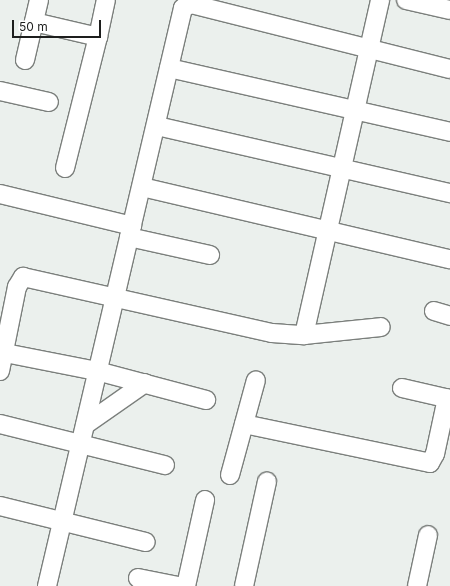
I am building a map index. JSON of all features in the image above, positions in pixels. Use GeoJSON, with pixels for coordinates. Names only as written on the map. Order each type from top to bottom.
{"type":"FeatureCollection","features":[{"type":"Feature","properties":{"kind":"street"},"geometry":{"type":"LineString","coordinates":[[25,60],[39,0]]}},
{"type":"Feature","properties":{"kind":"street"},"geometry":{"type":"LineString","coordinates":[[65,168],[106,0]]}},
{"type":"Feature","properties":{"kind":"street"},"geometry":{"type":"LineString","coordinates":[[304,335],[326,228],[380,0]]}},
{"type":"Feature","properties":{"kind":"street"},"geometry":{"type":"LineString","coordinates":[[406,0],[450,10]]}},
{"type":"Feature","properties":{"kind":"street"},"geometry":{"type":"LineString","coordinates":[[47,586],[114,296],[157,126],[181,12],[186,5],[191,4],[370,47],[450,69]]}},
{"type":"Feature","properties":{"kind":"street"},"geometry":{"type":"LineString","coordinates":[[34,22],[98,37]]}},
{"type":"Feature","properties":{"kind":"street"},"geometry":{"type":"LineString","coordinates":[[169,68],[450,132]]}},
{"type":"Feature","properties":{"kind":"street"},"geometry":{"type":"LineString","coordinates":[[0,91],[50,102]]}},
{"type":"Feature","properties":{"kind":"street"},"geometry":{"type":"LineString","coordinates":[[157,126],[450,193]]}},
{"type":"Feature","properties":{"kind":"street"},"geometry":{"type":"LineString","coordinates":[[142,187],[326,228],[450,259]]}},
{"type":"Feature","properties":{"kind":"street"},"geometry":{"type":"LineString","coordinates":[[0,194],[210,255]]}},
{"type":"Feature","properties":{"kind":"street"},"geometry":{"type":"LineString","coordinates":[[0,371],[2,352],[17,287],[23,277],[114,296],[272,333],[304,335],[381,327]]}},
{"type":"Feature","properties":{"kind":"street"},"geometry":{"type":"LineString","coordinates":[[2,352],[97,370],[206,400]]}},
{"type":"Feature","properties":{"kind":"street"},"geometry":{"type":"LineString","coordinates":[[230,475],[256,380]]}},
{"type":"Feature","properties":{"kind":"street"},"geometry":{"type":"LineString","coordinates":[[84,425],[145,383]]}},
{"type":"Feature","properties":{"kind":"street"},"geometry":{"type":"LineString","coordinates":[[244,424],[430,463],[435,454],[449,398],[402,388]]}},
{"type":"Feature","properties":{"kind":"street"},"geometry":{"type":"LineString","coordinates":[[0,424],[165,465]]}},
{"type":"Feature","properties":{"kind":"street"},"geometry":{"type":"LineString","coordinates":[[244,586],[267,481]]}},
{"type":"Feature","properties":{"kind":"street"},"geometry":{"type":"LineString","coordinates":[[186,586],[205,500]]}},
{"type":"Feature","properties":{"kind":"street"},"geometry":{"type":"LineString","coordinates":[[0,506],[146,542]]}},
{"type":"Feature","properties":{"kind":"street"},"geometry":{"type":"LineString","coordinates":[[417,586],[428,535]]}},
{"type":"Feature","properties":{"kind":"street"},"geometry":{"type":"LineString","coordinates":[[138,578],[178,586]]}}]}
